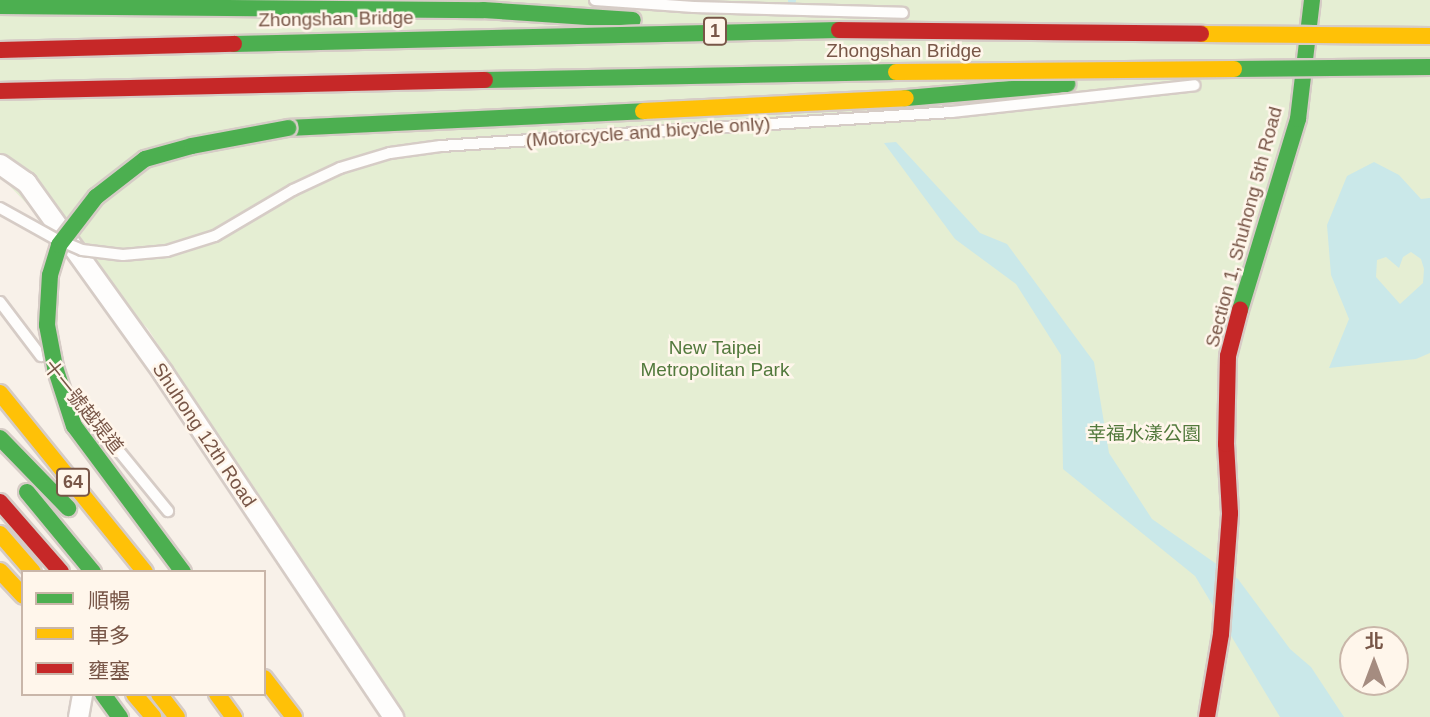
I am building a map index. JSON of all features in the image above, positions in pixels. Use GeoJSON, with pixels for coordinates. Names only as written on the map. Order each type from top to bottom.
{"type":"FeatureCollection","features":[{"type":"Feature","properties":{"kind":"main road","name":"Section 1, Shuhong 5th Road"},"geometry":{"type":"LineString","coordinates":[[1207,717],[1221,634],[1230,513],[1226,444],[1228,356],[1253,260],[1298,119],[1312,0]]}},
{"type":"Feature","properties":{"kind":"main road"},"geometry":{"type":"LineString","coordinates":[[0,6],[483,10],[777,29]]}},
{"type":"Feature","properties":{"kind":"main road","name":"Zhongshan Bridge"},"geometry":{"type":"LineString","coordinates":[[0,50],[777,29],[1430,36]]}},
{"type":"Feature","properties":{"kind":"main road","name":"Zhongshan Bridge"},"geometry":{"type":"LineString","coordinates":[[0,91],[786,73],[1224,75],[1326,67],[1430,67]]}},
{"type":"Feature","properties":{"kind":"main road"},"geometry":{"type":"LineString","coordinates":[[182,570],[74,426],[55,367],[47,325],[50,275],[60,246],[96,197],[145,159],[192,146],[288,128],[948,96],[1224,75]]}},
{"type":"Feature","properties":{"kind":"main road","name":"64"},"geometry":{"type":"LineString","coordinates":[[0,393],[143,570]]}},
{"type":"Feature","properties":{"kind":"main road"},"geometry":{"type":"LineString","coordinates":[[0,438],[80,519]]}},
{"type":"Feature","properties":{"kind":"main road","name":"64"},"geometry":{"type":"LineString","coordinates":[[9,471],[91,570]]}},
{"type":"Feature","properties":{"kind":"main road"},"geometry":{"type":"LineString","coordinates":[[0,502],[59,570]]}},
{"type":"Feature","properties":{"kind":"main road"},"geometry":{"type":"LineString","coordinates":[[0,534],[31,570]]}},
{"type":"Feature","properties":{"kind":"main road"},"geometry":{"type":"LineString","coordinates":[[0,571],[21,594]]}},
{"type":"Feature","properties":{"kind":"main road"},"geometry":{"type":"LineString","coordinates":[[266,681],[294,717]]}},
{"type":"Feature","properties":{"kind":"main road"},"geometry":{"type":"LineString","coordinates":[[104,696],[120,717]]}},
{"type":"Feature","properties":{"kind":"main road"},"geometry":{"type":"LineString","coordinates":[[136,696],[153,717]]}},
{"type":"Feature","properties":{"kind":"main road"},"geometry":{"type":"LineString","coordinates":[[161,696],[177,717]]}},
{"type":"Feature","properties":{"kind":"main road"},"geometry":{"type":"LineString","coordinates":[[218,696],[234,717]]}},
{"type":"Feature","properties":{"kind":"main road"},"geometry":{"type":"LineString","coordinates":[[237,696],[252,717]]}},
{"type":"Feature","properties":{"kind":"street","name":"Shuhong 12th Road"},"geometry":{"type":"LineString","coordinates":[[0,164],[26,182],[139,339],[394,717]]}},
{"type":"Feature","properties":{"kind":"street"},"geometry":{"type":"LineString","coordinates":[[78,717],[82,696]]}},
{"type":"Feature","properties":{"kind":"lane"},"geometry":{"type":"LineString","coordinates":[[595,0],[694,7],[921,14]]}},
{"type":"Feature","properties":{"kind":"lane"},"geometry":{"type":"LineString","coordinates":[[1234,23],[1326,36]]}},
{"type":"Feature","properties":{"kind":"lane","name":"(Motorcycle and bicycle only)"},"geometry":{"type":"LineString","coordinates":[[0,208],[39,232],[82,250],[123,255],[167,251],[215,236],[293,190],[340,168],[390,153],[520,139],[951,112],[1212,83]]}},
{"type":"Feature","properties":{"kind":"lane","name":"十一號越堤道"},"geometry":{"type":"LineString","coordinates":[[0,302],[168,511]]}},
{"type":"Feature","properties":{"kind":"green space","name":"幸福水漾公園"},"geometry":{"type":"Polygon","coordinates":[[[0,0],[1430,0],[1430,717],[398,717],[148,329],[0,176],[0,0]]]}},
{"type":"Feature","properties":{"kind":"water"},"geometry":{"type":"Polygon","coordinates":[[[896,142],[980,233],[1007,244],[1094,362],[1109,453],[1152,519],[1238,579],[1290,649],[1311,667],[1344,717],[1280,717],[1195,576],[1063,469],[1061,355],[1016,284],[955,239],[884,143],[896,142]]]}},
{"type":"Feature","properties":{"kind":"water"},"geometry":{"type":"Polygon","coordinates":[[[1374,162],[1399,175],[1421,199],[1430,198],[1430,353],[1416,359],[1329,368],[1349,319],[1331,275],[1327,225],[1347,176],[1374,162]],[[1411,252],[1403,257],[1399,268],[1386,257],[1377,260],[1376,277],[1400,304],[1423,283],[1424,269],[1421,259],[1411,252]]]}},
{"type":"Feature","properties":{"kind":"traffic: fast"},"geometry":{"type":"LineString","coordinates":[[1240,310],[1298,119],[1312,0]]}},
{"type":"Feature","properties":{"kind":"traffic: fast"},"geometry":{"type":"LineString","coordinates":[[0,6],[483,10],[633,20]]}},
{"type":"Feature","properties":{"kind":"traffic: fast"},"geometry":{"type":"LineString","coordinates":[[234,44],[839,30]]}},
{"type":"Feature","properties":{"kind":"traffic: fast"},"geometry":{"type":"LineString","coordinates":[[1234,69],[1430,67]]}},
{"type":"Feature","properties":{"kind":"traffic: fast"},"geometry":{"type":"LineString","coordinates":[[485,80],[896,72]]}},
{"type":"Feature","properties":{"kind":"traffic: fast"},"geometry":{"type":"LineString","coordinates":[[906,98],[1067,84]]}},
{"type":"Feature","properties":{"kind":"traffic: fast"},"geometry":{"type":"LineString","coordinates":[[288,128],[643,111]]}},
{"type":"Feature","properties":{"kind":"traffic: fast"},"geometry":{"type":"LineString","coordinates":[[182,570],[74,426],[55,367],[47,325],[50,275],[59,245],[96,197],[145,159],[192,146],[288,128]]}},
{"type":"Feature","properties":{"kind":"traffic: fast"},"geometry":{"type":"LineString","coordinates":[[0,438],[68,508]]}},
{"type":"Feature","properties":{"kind":"traffic: fast"},"geometry":{"type":"LineString","coordinates":[[27,492],[91,570]]}},
{"type":"Feature","properties":{"kind":"traffic: fast"},"geometry":{"type":"LineString","coordinates":[[104,696],[120,717]]}},
{"type":"Feature","properties":{"kind":"traffic: slow"},"geometry":{"type":"LineString","coordinates":[[1201,34],[1430,36]]}},
{"type":"Feature","properties":{"kind":"traffic: slow"},"geometry":{"type":"LineString","coordinates":[[896,72],[1234,69]]}},
{"type":"Feature","properties":{"kind":"traffic: slow"},"geometry":{"type":"LineString","coordinates":[[643,111],[906,98]]}},
{"type":"Feature","properties":{"kind":"traffic: slow"},"geometry":{"type":"LineString","coordinates":[[0,393],[143,570]]}},
{"type":"Feature","properties":{"kind":"traffic: slow"},"geometry":{"type":"LineString","coordinates":[[0,534],[31,570]]}},
{"type":"Feature","properties":{"kind":"traffic: slow"},"geometry":{"type":"LineString","coordinates":[[0,571],[21,594]]}},
{"type":"Feature","properties":{"kind":"traffic: slow"},"geometry":{"type":"LineString","coordinates":[[266,681],[294,717]]}},
{"type":"Feature","properties":{"kind":"traffic: slow"},"geometry":{"type":"LineString","coordinates":[[136,696],[153,717]]}},
{"type":"Feature","properties":{"kind":"traffic: slow"},"geometry":{"type":"LineString","coordinates":[[161,696],[177,717]]}},
{"type":"Feature","properties":{"kind":"traffic: slow"},"geometry":{"type":"LineString","coordinates":[[218,696],[234,717]]}},
{"type":"Feature","properties":{"kind":"traffic: jam"},"geometry":{"type":"LineString","coordinates":[[839,30],[1201,34]]}},
{"type":"Feature","properties":{"kind":"traffic: jam"},"geometry":{"type":"LineString","coordinates":[[0,50],[234,44]]}},
{"type":"Feature","properties":{"kind":"traffic: jam"},"geometry":{"type":"LineString","coordinates":[[0,91],[485,80]]}},
{"type":"Feature","properties":{"kind":"traffic: jam"},"geometry":{"type":"LineString","coordinates":[[1207,717],[1221,634],[1230,513],[1226,444],[1228,356],[1240,310]]}},
{"type":"Feature","properties":{"kind":"traffic: jam"},"geometry":{"type":"LineString","coordinates":[[0,502],[59,570]]}},
{"type":"Feature","properties":{"kind":"park label","name":"New Taipei Metropolitan Park"},"geometry":{"type":"Point","coordinates":[715,359]}}]}
